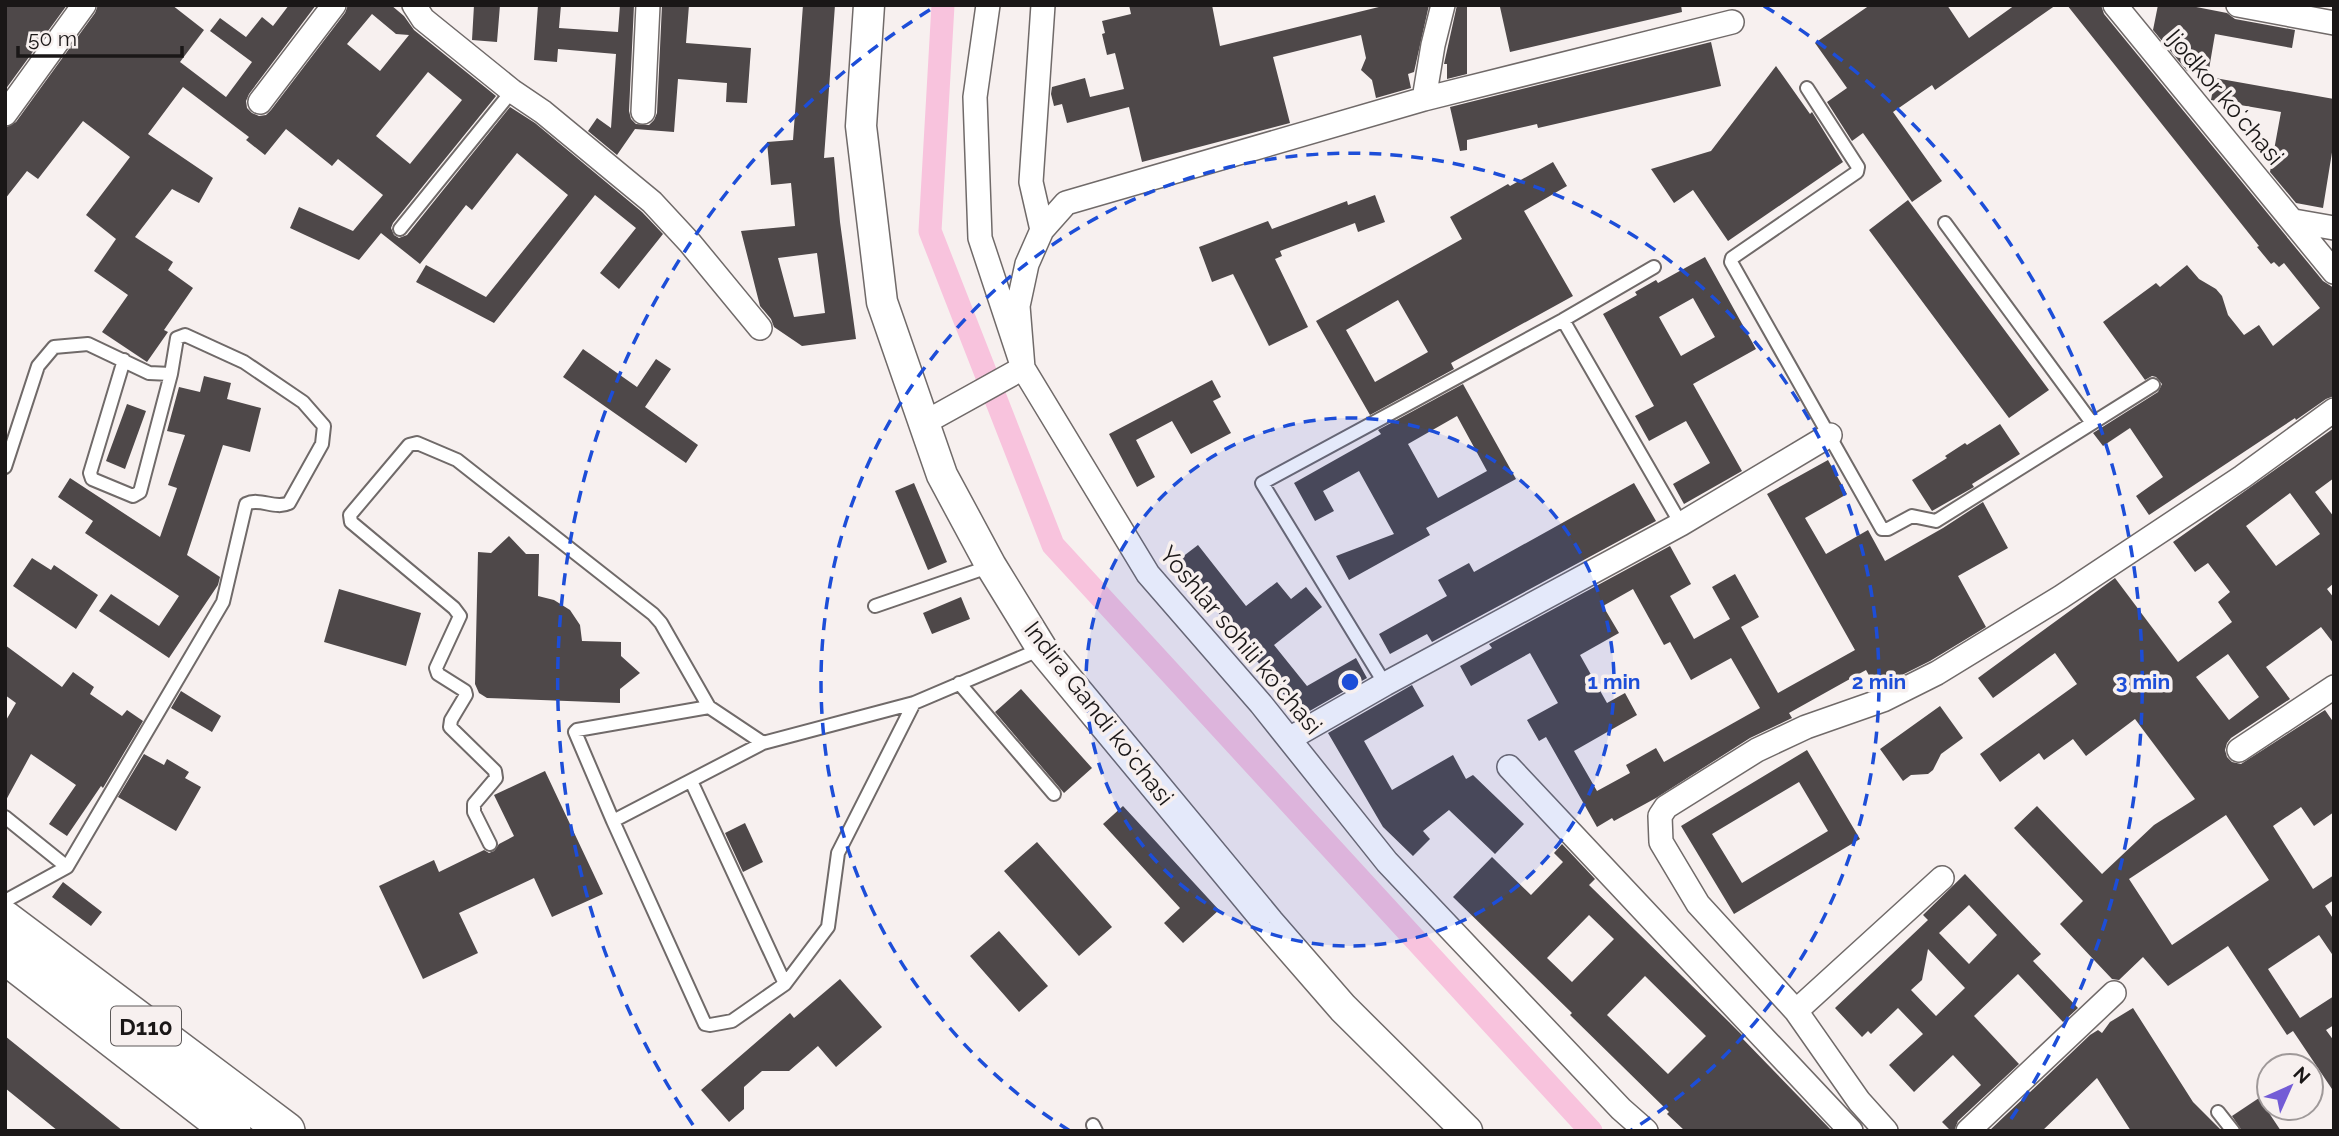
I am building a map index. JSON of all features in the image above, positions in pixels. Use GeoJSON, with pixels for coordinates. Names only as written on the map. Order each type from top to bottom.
{"type":"FeatureCollection","features":[{"type":"Feature","properties":{"kind":"main road","name":"D110"},"geometry":{"type":"LineString","coordinates":[[5,920],[286,1131]]}},
{"type":"Feature","properties":{"kind":"main road","name":"D110"},"geometry":{"type":"LineString","coordinates":[[5,956],[225,1128]]}},
{"type":"Feature","properties":{"kind":"street"},"geometry":{"type":"LineString","coordinates":[[5,114],[84,5]]}},
{"type":"Feature","properties":{"kind":"street"},"geometry":{"type":"LineString","coordinates":[[260,102],[334,5]]}},
{"type":"Feature","properties":{"kind":"street"},"geometry":{"type":"LineString","coordinates":[[414,5],[424,19],[652,202],[690,243],[760,328]]}},
{"type":"Feature","properties":{"kind":"street"},"geometry":{"type":"LineString","coordinates":[[643,112],[648,5]]}},
{"type":"Feature","properties":{"kind":"street","name":"Indira Gandi koʻchasi"},"geometry":{"type":"LineString","coordinates":[[869,5],[861,126],[882,302],[942,475],[991,566],[1042,649],[1343,1008],[1467,1131]]}},
{"type":"Feature","properties":{"kind":"street","name":"Yoshlar sohili koʻchasi"},"geometry":{"type":"LineString","coordinates":[[988,5],[975,97],[980,238],[1023,368],[1148,574],[1261,704],[1387,862],[1621,1109],[1646,1131]]}},
{"type":"Feature","properties":{"kind":"street"},"geometry":{"type":"LineString","coordinates":[[1042,230],[1031,182],[1043,5]]}},
{"type":"Feature","properties":{"kind":"street"},"geometry":{"type":"LineString","coordinates":[[1424,99],[1443,5]]}},
{"type":"Feature","properties":{"kind":"street","name":"Ijodkor koʻchasi"},"geometry":{"type":"LineString","coordinates":[[2115,5],[2334,272]]}},
{"type":"Feature","properties":{"kind":"street"},"geometry":{"type":"LineString","coordinates":[[2238,5],[2334,23]]}},
{"type":"Feature","properties":{"kind":"street"},"geometry":{"type":"LineString","coordinates":[[924,423],[1023,368],[1018,306],[1027,264],[1042,230],[1066,203],[1424,99],[1732,22]]}},
{"type":"Feature","properties":{"kind":"street"},"geometry":{"type":"LineString","coordinates":[[2294,221],[2334,228]]}},
{"type":"Feature","properties":{"kind":"street"},"geometry":{"type":"LineString","coordinates":[[1886,1131],[1859,1101],[1796,1011],[1698,904],[1661,842],[1660,816],[1667,807],[1757,750],[1806,727],[1883,700],[1937,673],[2061,597],[2242,477],[2334,410]]}},
{"type":"Feature","properties":{"kind":"street"},"geometry":{"type":"LineString","coordinates":[[1289,739],[1681,524],[1830,435]]}},
{"type":"Feature","properties":{"kind":"street"},"geometry":{"type":"LineString","coordinates":[[2239,750],[2334,687]]}},
{"type":"Feature","properties":{"kind":"street"},"geometry":{"type":"LineString","coordinates":[[1509,767],[1850,1131]]}},
{"type":"Feature","properties":{"kind":"street"},"geometry":{"type":"LineString","coordinates":[[1796,1011],[1942,878]]}},
{"type":"Feature","properties":{"kind":"street"},"geometry":{"type":"LineString","coordinates":[[1968,1131],[2114,993]]}},
{"type":"Feature","properties":{"kind":"lane"},"geometry":{"type":"LineString","coordinates":[[1807,88],[1857,167],[1857,172],[1732,258],[1731,262],[1882,529],[1888,529],[1912,516],[1936,521],[2153,385]]}},
{"type":"Feature","properties":{"kind":"lane"},"geometry":{"type":"LineString","coordinates":[[400,229],[512,91]]}},
{"type":"Feature","properties":{"kind":"lane"},"geometry":{"type":"LineString","coordinates":[[1945,223],[2092,424]]}},
{"type":"Feature","properties":{"kind":"lane"},"geometry":{"type":"LineString","coordinates":[[1385,684],[1262,483],[1563,320],[1654,267]]}},
{"type":"Feature","properties":{"kind":"lane"},"geometry":{"type":"LineString","coordinates":[[1563,320],[1681,524]]}},
{"type":"Feature","properties":{"kind":"lane"},"geometry":{"type":"LineString","coordinates":[[5,901],[67,867],[223,602],[246,504],[253,501],[282,506],[289,503],[322,444],[324,426],[303,402],[244,362],[185,335],[177,338],[171,374],[140,492],[133,496],[92,479],[90,473],[124,360]]}},
{"type":"Feature","properties":{"kind":"lane"},"geometry":{"type":"LineString","coordinates":[[5,467],[38,366],[54,347],[88,344],[149,373],[171,374]]}},
{"type":"Feature","properties":{"kind":"lane"},"geometry":{"type":"LineString","coordinates":[[490,844],[474,812],[474,804],[496,778],[495,771],[450,727],[451,720],[466,695],[465,691],[438,674],[436,668],[460,616],[454,608],[351,522],[351,515],[409,445],[417,443],[457,460],[653,614],[661,622],[709,707],[763,743]]}},
{"type":"Feature","properties":{"kind":"lane"},"geometry":{"type":"LineString","coordinates":[[875,606],[991,566]]}},
{"type":"Feature","properties":{"kind":"lane"},"geometry":{"type":"LineString","coordinates":[[613,821],[763,743],[914,703],[1042,649]]}},
{"type":"Feature","properties":{"kind":"lane"},"geometry":{"type":"LineString","coordinates":[[960,683],[1055,794]]}},
{"type":"Feature","properties":{"kind":"lane"},"geometry":{"type":"LineString","coordinates":[[709,707],[575,732],[705,1024],[710,1025],[732,1021],[785,985],[828,927],[838,853],[914,703]]}},
{"type":"Feature","properties":{"kind":"lane"},"geometry":{"type":"LineString","coordinates":[[691,781],[785,985]]}},
{"type":"Feature","properties":{"kind":"lane"},"geometry":{"type":"LineString","coordinates":[[5,817],[67,867]]}},
{"type":"Feature","properties":{"kind":"lane"},"geometry":{"type":"LineString","coordinates":[[2218,1112],[2233,1131]]}},
{"type":"Feature","properties":{"kind":"building"},"geometry":{"type":"Polygon","coordinates":[[[5,5],[67,5],[5,90],[5,5]]]}},
{"type":"Feature","properties":{"kind":"building"},"geometry":{"type":"Polygon","coordinates":[[[98,5],[172,5],[204,30],[180,62],[226,97],[252,62],[210,31],[220,18],[246,37],[262,17],[273,26],[289,5],[316,5],[249,94],[247,108],[259,116],[266,115],[271,110],[345,13],[348,5],[391,5],[404,16],[414,30],[496,96],[393,223],[391,228],[394,235],[399,238],[407,235],[510,107],[535,123],[642,212],[663,234],[619,289],[600,273],[636,228],[595,195],[494,323],[416,282],[426,265],[486,297],[568,195],[517,153],[472,210],[466,205],[420,264],[381,233],[359,260],[290,228],[299,207],[353,231],[383,195],[338,159],[332,166],[286,129],[265,155],[246,140],[249,137],[183,87],[148,134],[213,178],[199,203],[172,189],[135,237],[173,262],[168,270],[193,288],[164,330],[168,332],[147,362],[102,332],[128,295],[94,271],[116,239],[86,215],[130,157],[83,121],[38,179],[27,171],[5,199],[5,128],[16,122],[95,13],[98,5]],[[372,14],[347,44],[380,71],[409,35],[396,34],[372,14]],[[428,72],[376,136],[410,164],[462,100],[428,72]]]}},
{"type":"Feature","properties":{"kind":"building"},"geometry":{"type":"Polygon","coordinates":[[[474,5],[500,5],[497,42],[472,40],[474,5]]]}},
{"type":"Feature","properties":{"kind":"building"},"geometry":{"type":"Polygon","coordinates":[[[538,5],[561,5],[559,28],[618,32],[620,5],[634,5],[629,111],[636,124],[649,125],[657,113],[662,5],[689,5],[686,43],[751,48],[747,103],[726,102],[727,83],[678,79],[674,132],[635,129],[617,155],[588,131],[597,118],[611,128],[616,54],[558,49],[557,62],[534,60],[538,5]]]}},
{"type":"Feature","properties":{"kind":"building"},"geometry":{"type":"Polygon","coordinates":[[[803,5],[835,5],[824,158],[834,157],[856,339],[802,346],[774,327],[760,306],[741,231],[795,226],[791,183],[771,185],[767,142],[793,140],[803,5]],[[817,253],[778,258],[794,317],[825,313],[817,253]]]}},
{"type":"Feature","properties":{"kind":"building"},"geometry":{"type":"Polygon","coordinates":[[[1129,5],[1212,5],[1220,46],[1387,5],[1429,5],[1414,72],[1408,74],[1411,88],[1376,98],[1372,80],[1361,70],[1366,58],[1361,35],[1273,57],[1290,123],[1142,162],[1129,107],[1067,123],[1062,104],[1054,106],[1051,94],[1052,87],[1085,78],[1090,97],[1124,89],[1115,53],[1107,55],[1102,21],[1131,14],[1129,5]]]}},
{"type":"Feature","properties":{"kind":"building"},"geometry":{"type":"Polygon","coordinates":[[[1457,5],[1467,5],[1467,74],[1447,79],[1447,64],[1444,64],[1457,5]]]}},
{"type":"Feature","properties":{"kind":"building"},"geometry":{"type":"Polygon","coordinates":[[[1681,5],[1682,12],[1510,52],[1500,7],[1681,5]]]}},
{"type":"Feature","properties":{"kind":"building"},"geometry":{"type":"Polygon","coordinates":[[[1870,5],[1947,5],[1969,38],[2015,5],[2056,5],[1935,90],[1932,85],[1893,112],[1942,181],[1912,202],[1863,133],[1852,141],[1827,102],[1847,88],[1815,43],[1870,5]]]}},
{"type":"Feature","properties":{"kind":"building"},"geometry":{"type":"Polygon","coordinates":[[[2067,5],[2101,5],[2104,14],[2323,281],[2334,288],[2334,396],[2296,420],[2295,418],[2149,515],[2136,496],[2163,477],[2130,428],[2103,446],[2093,433],[2158,392],[2162,384],[2152,376],[2145,380],[2103,322],[2156,283],[2160,287],[2187,265],[2199,279],[2222,296],[2228,315],[2244,335],[2259,325],[2273,346],[2320,308],[2284,263],[2279,267],[2274,262],[2271,264],[2067,5]]]}},
{"type":"Feature","properties":{"kind":"building"},"geometry":{"type":"Polygon","coordinates":[[[2158,5],[2186,5],[2227,13],[2235,19],[2295,30],[2292,48],[2215,34],[2208,75],[2187,71],[2153,30],[2158,5]]]}},
{"type":"Feature","properties":{"kind":"building"},"geometry":{"type":"Polygon","coordinates":[[[1711,42],[1721,86],[1538,128],[1537,124],[1467,140],[1467,150],[1460,151],[1450,107],[1711,42]]]}},
{"type":"Feature","properties":{"kind":"building"},"geometry":{"type":"Polygon","coordinates":[[[1776,66],[1810,114],[1812,112],[1843,162],[1728,241],[1693,190],[1674,203],[1651,169],[1711,151],[1776,66]]]}},
{"type":"Feature","properties":{"kind":"building"},"geometry":{"type":"Polygon","coordinates":[[[2215,78],[2334,99],[2334,140],[2323,208],[2296,203],[2270,172],[2281,112],[2211,100],[2215,78]]]}},
{"type":"Feature","properties":{"kind":"building"},"geometry":{"type":"Polygon","coordinates":[[[1553,162],[1567,186],[1524,211],[1573,296],[1451,363],[1454,369],[1370,415],[1316,321],[1462,239],[1450,217],[1508,184],[1510,186],[1553,162]],[[1398,300],[1346,330],[1375,382],[1428,352],[1398,300]]]}},
{"type":"Feature","properties":{"kind":"building"},"geometry":{"type":"Polygon","coordinates":[[[1375,195],[1385,222],[1358,232],[1355,223],[1280,251],[1282,256],[1275,259],[1308,327],[1269,346],[1233,274],[1212,282],[1199,247],[1268,221],[1272,229],[1347,201],[1348,205],[1375,195]]]}},
{"type":"Feature","properties":{"kind":"building"},"geometry":{"type":"Polygon","coordinates":[[[1908,200],[2049,390],[2009,418],[1869,230],[1908,200]]]}},
{"type":"Feature","properties":{"kind":"building"},"geometry":{"type":"Polygon","coordinates":[[[1705,257],[1756,349],[1693,384],[1742,471],[1684,504],[1673,484],[1710,463],[1686,421],[1649,441],[1635,416],[1654,406],[1603,314],[1637,295],[1635,292],[1656,280],[1658,283],[1705,257]],[[1693,298],[1659,317],[1681,356],[1715,337],[1693,298]]]}},
{"type":"Feature","properties":{"kind":"building"},"geometry":{"type":"Polygon","coordinates":[[[583,349],[637,387],[656,359],[671,369],[645,407],[698,445],[686,463],[563,377],[583,349]]]}},
{"type":"Feature","properties":{"kind":"building"},"geometry":{"type":"Polygon","coordinates":[[[204,376],[231,383],[227,399],[261,408],[250,452],[223,445],[187,555],[220,577],[218,585],[169,658],[99,611],[111,594],[159,626],[179,596],[85,533],[93,521],[58,497],[70,478],[160,537],[177,488],[168,485],[185,435],[167,431],[179,387],[200,392],[204,376]]]}},
{"type":"Feature","properties":{"kind":"building"},"geometry":{"type":"Polygon","coordinates":[[[1212,380],[1221,397],[1213,401],[1231,433],[1191,454],[1172,421],[1136,440],[1155,477],[1137,487],[1109,434],[1212,380]]]}},
{"type":"Feature","properties":{"kind":"building"},"geometry":{"type":"Polygon","coordinates":[[[1463,384],[1516,479],[1426,528],[1430,535],[1349,580],[1336,556],[1394,534],[1359,471],[1323,491],[1334,511],[1315,521],[1294,483],[1381,434],[1378,430],[1463,384]],[[1457,416],[1408,444],[1438,498],[1487,471],[1457,416]]]}},
{"type":"Feature","properties":{"kind":"building"},"geometry":{"type":"Polygon","coordinates":[[[127,404],[146,411],[125,469],[106,461],[127,404]]]}},
{"type":"Feature","properties":{"kind":"building"},"geometry":{"type":"Polygon","coordinates":[[[2000,424],[2020,454],[1972,484],[1974,487],[1932,511],[1912,480],[1965,443],[1967,445],[2000,424]]]}},
{"type":"Feature","properties":{"kind":"building"},"geometry":{"type":"Polygon","coordinates":[[[2334,428],[2334,478],[2315,492],[2334,517],[2334,583],[2327,589],[2334,598],[2334,644],[2321,627],[2266,667],[2290,699],[2231,738],[2225,750],[2232,762],[2241,764],[2325,710],[2334,723],[2334,812],[2314,826],[2301,807],[2273,826],[2313,889],[2334,875],[2334,900],[2325,906],[2334,920],[2334,957],[2319,935],[2268,969],[2300,1018],[2334,996],[2334,1025],[2326,1030],[2334,1041],[2334,1092],[2325,1079],[2325,1052],[2307,1052],[2293,1031],[2287,1035],[2228,946],[2168,986],[2143,957],[2119,980],[2112,979],[2060,924],[2083,901],[2014,828],[2037,806],[2102,874],[2154,825],[2195,799],[2135,719],[2086,756],[2073,739],[2044,760],[2039,753],[2000,782],[1980,754],[2077,684],[2055,653],[1993,698],[1978,678],[2115,578],[2178,662],[2232,622],[2218,602],[2230,592],[2208,563],[2195,572],[2173,542],[2334,428]],[[2290,493],[2246,526],[2276,566],[2320,534],[2290,493]],[[2228,654],[2196,677],[2229,720],[2259,697],[2228,654]],[[2226,815],[2129,879],[2172,945],[2269,880],[2226,815]]]}},
{"type":"Feature","properties":{"kind":"building"},"geometry":{"type":"Polygon","coordinates":[[[1828,460],[1847,494],[1805,518],[1826,554],[1868,530],[1885,561],[1983,502],[2008,548],[1958,576],[1986,627],[1930,661],[1876,688],[1866,670],[1789,713],[1792,718],[1750,738],[1656,798],[1614,821],[1612,818],[1597,827],[1546,737],[1539,741],[1527,720],[1558,703],[1530,653],[1471,686],[1460,666],[1492,648],[1489,644],[1670,546],[1691,584],[1670,596],[1694,639],[1730,619],[1712,587],[1735,574],[1759,617],[1741,627],[1778,693],[1855,650],[1767,494],[1828,460]],[[1633,589],[1603,606],[1619,633],[1580,655],[1607,703],[1625,693],[1637,715],[1574,751],[1597,791],[1630,773],[1626,765],[1656,748],[1664,762],[1760,708],[1731,658],[1691,680],[1670,642],[1664,645],[1633,589]]]}},
{"type":"Feature","properties":{"kind":"building"},"geometry":{"type":"Polygon","coordinates":[[[914,483],[947,562],[928,570],[895,491],[914,483]]]}},
{"type":"Feature","properties":{"kind":"building"},"geometry":{"type":"Polygon","coordinates":[[[1634,483],[1656,521],[1432,642],[1427,634],[1390,654],[1379,634],[1447,596],[1438,580],[1469,563],[1474,572],[1634,483]]]}},
{"type":"Feature","properties":{"kind":"building"},"geometry":{"type":"Polygon","coordinates":[[[509,536],[526,554],[539,554],[538,596],[554,600],[570,610],[580,625],[582,641],[621,642],[621,656],[640,673],[620,689],[620,703],[487,698],[479,693],[475,684],[478,552],[491,553],[509,536]]]}},
{"type":"Feature","properties":{"kind":"building"},"geometry":{"type":"Polygon","coordinates":[[[1198,545],[1246,606],[1277,582],[1291,599],[1306,587],[1322,607],[1274,645],[1307,686],[1356,658],[1367,678],[1301,716],[1177,561],[1198,545]]]}},
{"type":"Feature","properties":{"kind":"building"},"geometry":{"type":"Polygon","coordinates":[[[32,558],[51,570],[54,565],[98,595],[76,629],[13,586],[32,558]]]}},
{"type":"Feature","properties":{"kind":"building"},"geometry":{"type":"Polygon","coordinates":[[[339,589],[421,613],[406,666],[324,642],[339,589]]]}},
{"type":"Feature","properties":{"kind":"building"},"geometry":{"type":"Polygon","coordinates":[[[961,597],[970,619],[932,634],[923,613],[961,597]]]}},
{"type":"Feature","properties":{"kind":"building"},"geometry":{"type":"Polygon","coordinates":[[[5,645],[62,687],[73,672],[94,687],[90,694],[122,716],[127,710],[143,721],[103,788],[101,786],[67,836],[49,824],[76,785],[31,754],[5,802],[5,722],[16,703],[5,695],[5,645]]]}},
{"type":"Feature","properties":{"kind":"building"},"geometry":{"type":"Polygon","coordinates":[[[1412,685],[1424,706],[1364,741],[1392,790],[1453,755],[1466,779],[1473,775],[1524,824],[1495,854],[1449,810],[1423,831],[1430,839],[1413,856],[1383,827],[1328,733],[1412,685]]]}},
{"type":"Feature","properties":{"kind":"building"},"geometry":{"type":"Polygon","coordinates":[[[1021,689],[1092,768],[1064,793],[995,712],[1021,689]]]}},
{"type":"Feature","properties":{"kind":"building"},"geometry":{"type":"Polygon","coordinates":[[[181,691],[221,716],[212,732],[171,708],[181,691]]]}},
{"type":"Feature","properties":{"kind":"building"},"geometry":{"type":"Polygon","coordinates":[[[1940,706],[1963,738],[1941,754],[1928,774],[1911,775],[1903,781],[1880,749],[1940,706]]]}},
{"type":"Feature","properties":{"kind":"building"},"geometry":{"type":"Polygon","coordinates":[[[1807,750],[1860,839],[1734,914],[1681,826],[1807,750]],[[1799,782],[1712,834],[1742,883],[1828,831],[1799,782]]]}},
{"type":"Feature","properties":{"kind":"building"},"geometry":{"type":"Polygon","coordinates":[[[144,754],[164,765],[167,759],[189,772],[185,778],[201,787],[176,831],[118,797],[144,754]]]}},
{"type":"Feature","properties":{"kind":"building"},"geometry":{"type":"Polygon","coordinates":[[[545,771],[603,894],[552,917],[534,878],[459,913],[478,953],[423,979],[379,886],[434,860],[439,872],[484,850],[489,853],[494,851],[499,844],[514,836],[494,795],[545,771]]]}},
{"type":"Feature","properties":{"kind":"building"},"geometry":{"type":"Polygon","coordinates":[[[1123,806],[1219,910],[1183,943],[1164,923],[1180,908],[1103,824],[1123,806]]]}},
{"type":"Feature","properties":{"kind":"building"},"geometry":{"type":"Polygon","coordinates":[[[745,823],[763,862],[743,872],[725,833],[745,823]]]}},
{"type":"Feature","properties":{"kind":"building"},"geometry":{"type":"Polygon","coordinates":[[[1037,842],[1112,927],[1079,956],[1004,871],[1037,842]]]}},
{"type":"Feature","properties":{"kind":"building"},"geometry":{"type":"Polygon","coordinates":[[[1562,844],[1595,879],[1589,885],[1743,1036],[1741,1037],[1832,1131],[1685,1131],[1570,1015],[1572,1013],[1453,897],[1492,857],[1531,895],[1563,862],[1554,853],[1562,844]],[[1589,915],[1547,958],[1572,982],[1614,939],[1589,915]],[[1645,976],[1607,1015],[1668,1074],[1706,1036],[1645,976]]]}},
{"type":"Feature","properties":{"kind":"building"},"geometry":{"type":"Polygon","coordinates":[[[1965,874],[2041,954],[2033,961],[2078,1008],[2063,1022],[2018,974],[1974,1016],[2019,1064],[1958,1121],[1954,1131],[1942,1122],[1981,1085],[1953,1055],[1914,1092],[1889,1065],[1923,1034],[1898,1008],[1871,1034],[1868,1031],[1862,1037],[1835,1008],[1928,920],[1923,915],[1965,874]],[[1969,905],[1939,933],[1969,964],[1997,935],[1969,905]],[[1928,949],[1922,980],[1911,990],[1936,1016],[1965,988],[1928,949]]]}},
{"type":"Feature","properties":{"kind":"building"},"geometry":{"type":"Polygon","coordinates":[[[63,882],[102,912],[91,926],[52,897],[63,882]]]}},
{"type":"Feature","properties":{"kind":"building"},"geometry":{"type":"Polygon","coordinates":[[[999,931],[1048,986],[1019,1012],[970,956],[999,931]]]}},
{"type":"Feature","properties":{"kind":"building"},"geometry":{"type":"Polygon","coordinates":[[[840,979],[882,1027],[836,1067],[818,1046],[789,1071],[762,1071],[744,1087],[744,1109],[729,1122],[701,1090],[790,1013],[794,1018],[840,979]]]}},
{"type":"Feature","properties":{"kind":"building"},"geometry":{"type":"Polygon","coordinates":[[[2133,1008],[2193,1102],[2222,1131],[2131,1131],[2097,1078],[2042,1131],[1989,1131],[2090,1035],[2098,1030],[2102,1033],[2110,1022],[2133,1008]]]}},
{"type":"Feature","properties":{"kind":"building"},"geometry":{"type":"Polygon","coordinates":[[[5,1036],[123,1131],[58,1131],[5,1088],[5,1036]]]}},
{"type":"Feature","properties":{"kind":"building"},"geometry":{"type":"Polygon","coordinates":[[[2255,1101],[2255,1122],[2275,1122],[2281,1131],[2242,1131],[2232,1116],[2255,1101]]]}},
{"type":"Feature","properties":{"kind":"waterway"},"geometry":{"type":"LineString","coordinates":[[943,5],[930,231],[1053,545],[1591,1131]]}}]}
